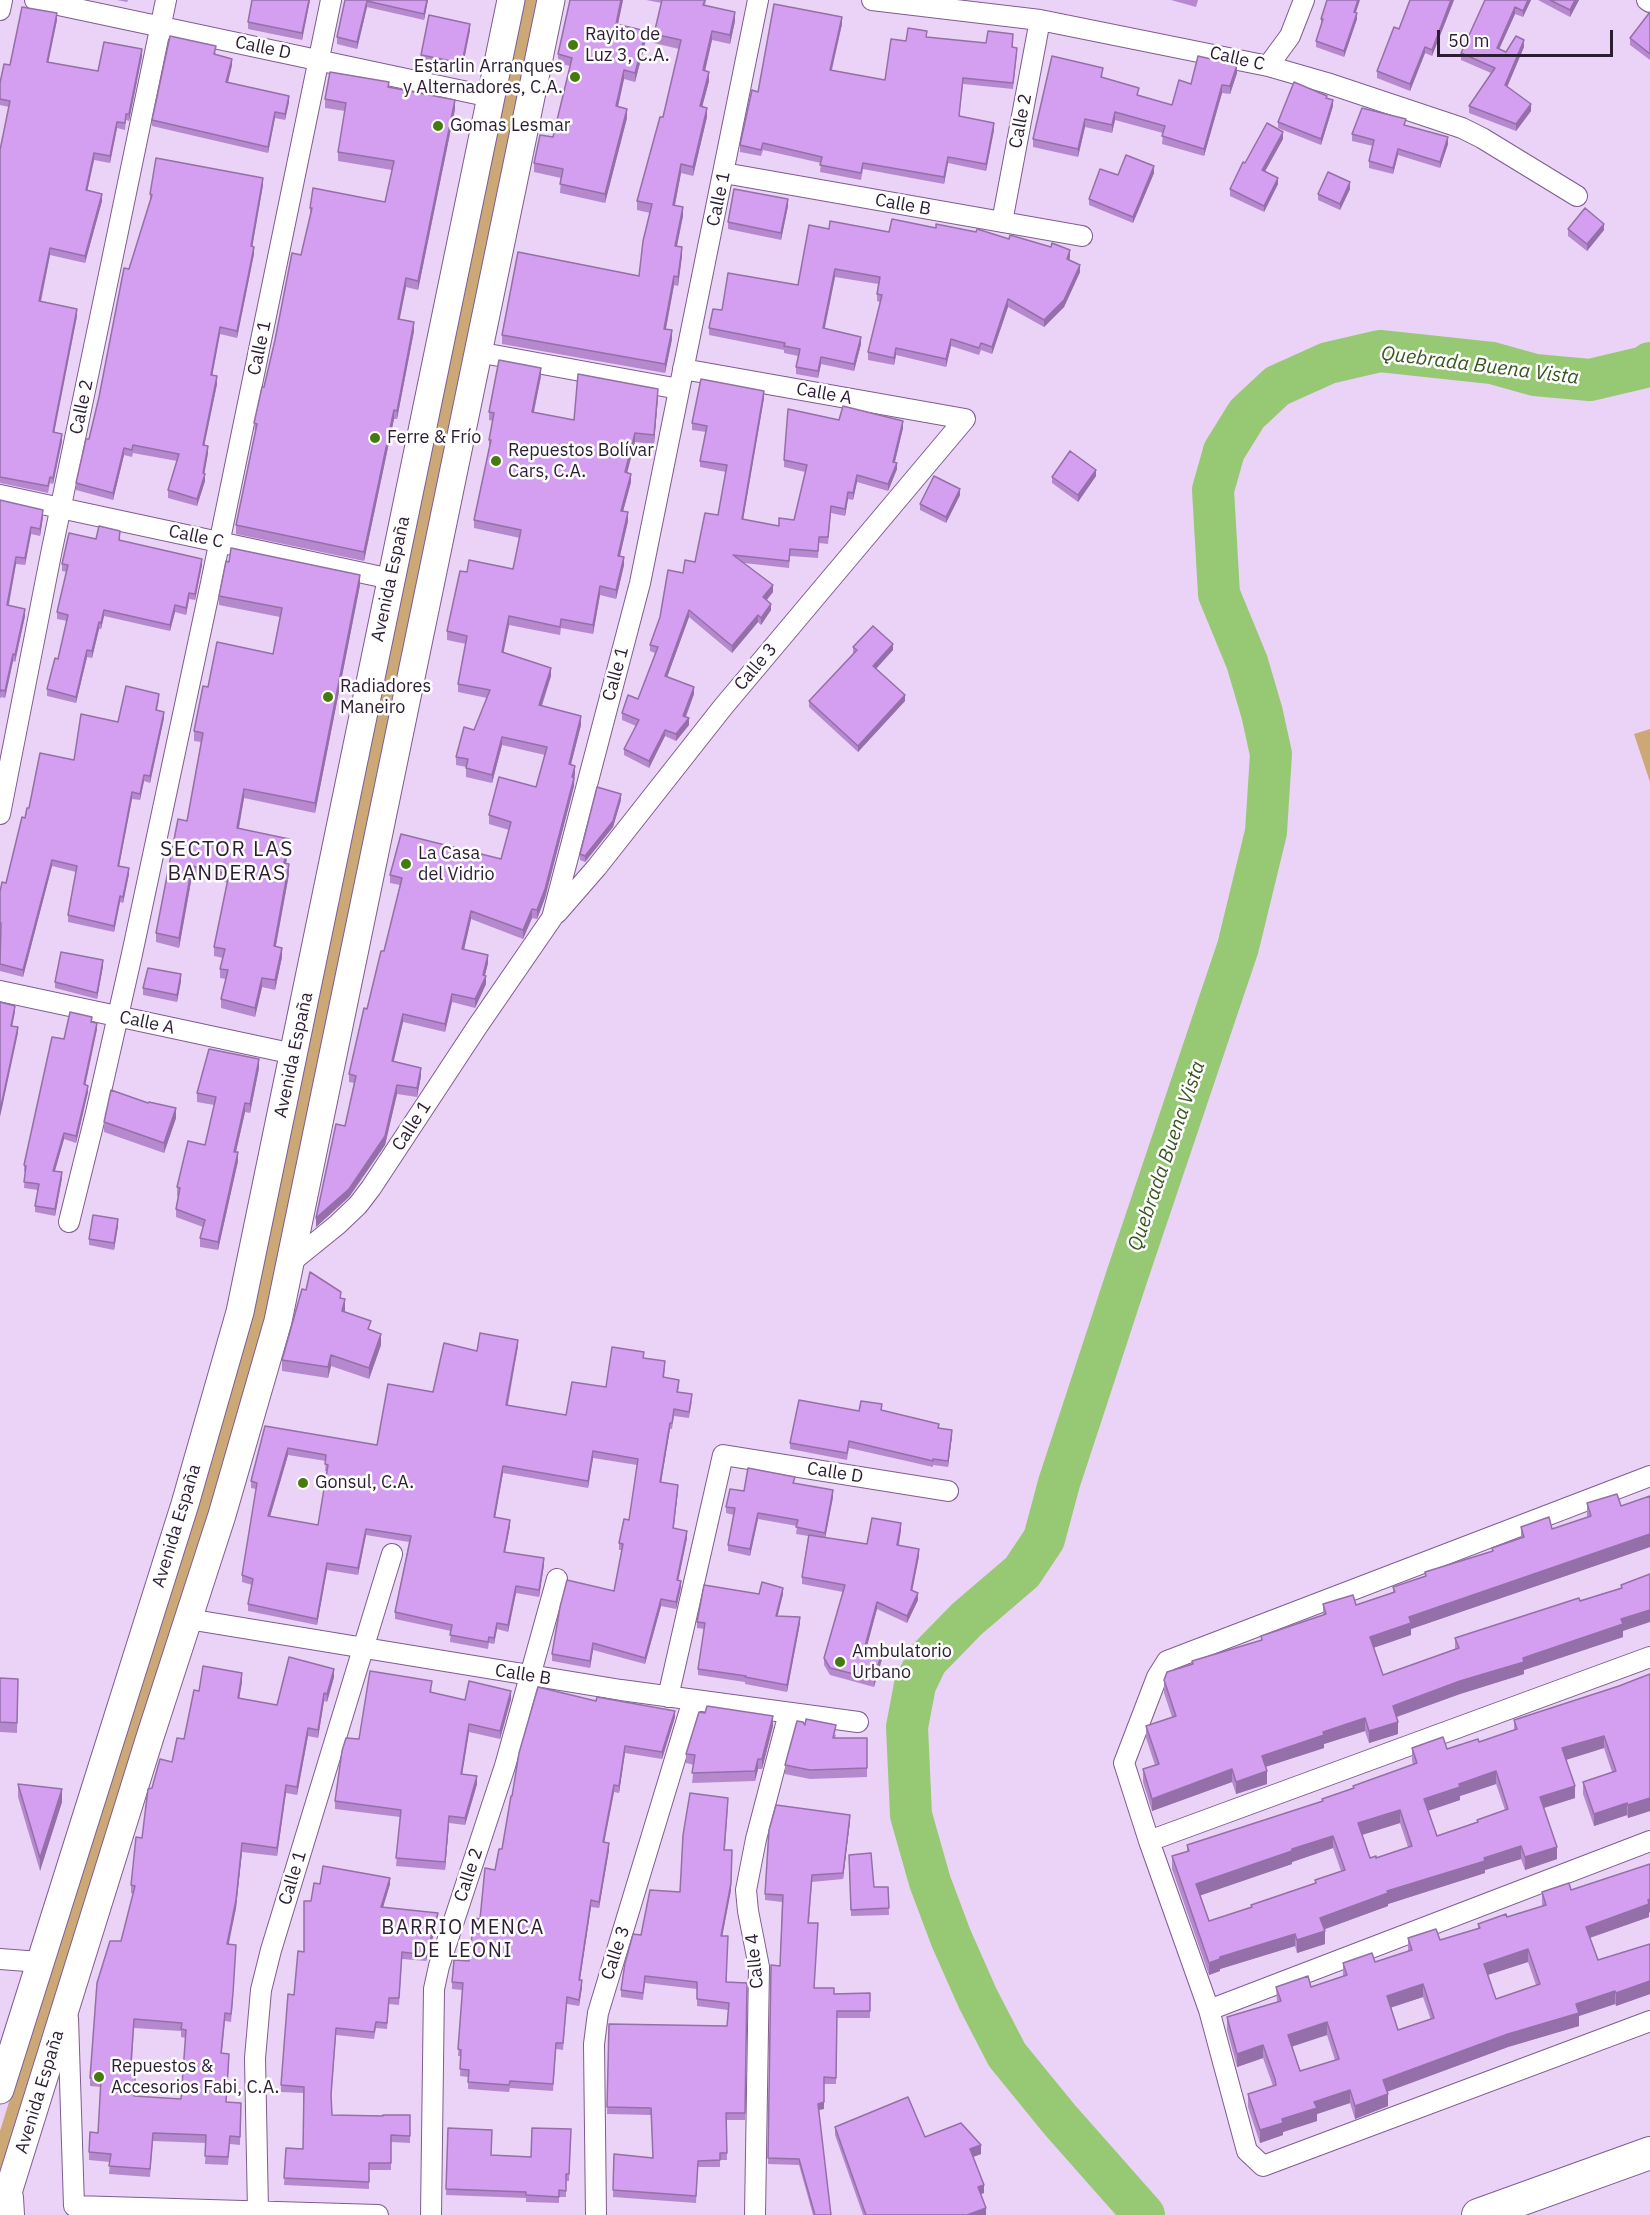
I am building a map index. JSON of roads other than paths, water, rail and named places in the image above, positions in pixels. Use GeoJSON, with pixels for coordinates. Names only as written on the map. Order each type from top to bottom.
{"type":"FeatureCollection","features":[{"type":"Feature","properties":{"kind":"main road","name":"Avenida España"},"geometry":{"type":"LineString","coordinates":[[0,2090],[185,1504],[240,1312],[511,0]]}},
{"type":"Feature","properties":{"kind":"main road","name":"Avenida España"},"geometry":{"type":"LineString","coordinates":[[5,2209],[222,1515],[278,1321],[550,0]]}},
{"type":"Feature","properties":{"kind":"main road"},"geometry":{"type":"LineString","coordinates":[[1478,2215],[1650,2153]]}},
{"type":"Feature","properties":{"kind":"street"},"geometry":{"type":"LineString","coordinates":[[0,10],[2,0]]}},
{"type":"Feature","properties":{"kind":"street","name":"Calle D"},"geometry":{"type":"LineString","coordinates":[[35,0],[491,97]]}},
{"type":"Feature","properties":{"kind":"street","name":"Calle 2"},"geometry":{"type":"LineString","coordinates":[[0,814],[60,508],[166,0]]}},
{"type":"Feature","properties":{"kind":"street","name":"Calle 1"},"geometry":{"type":"LineString","coordinates":[[69,1222],[118,1017],[220,542],[331,0]]}},
{"type":"Feature","properties":{"kind":"street","name":"Calle 1"},"geometry":{"type":"LineString","coordinates":[[290,1263],[358,1205],[372,1188],[477,1027],[552,918],[640,583],[758,0]]}},
{"type":"Feature","properties":{"kind":"street","name":"Calle C"},"geometry":{"type":"LineString","coordinates":[[872,0],[1040,20],[1268,66],[1328,83],[1462,128],[1577,196]]}},
{"type":"Feature","properties":{"kind":"street"},"geometry":{"type":"LineString","coordinates":[[1268,66],[1290,36],[1304,0]]}},
{"type":"Feature","properties":{"kind":"street","name":"Calle 2"},"geometry":{"type":"LineString","coordinates":[[1002,222],[1040,20]]}},
{"type":"Feature","properties":{"kind":"street","name":"Calle B"},"geometry":{"type":"LineString","coordinates":[[724,173],[1082,236]]}},
{"type":"Feature","properties":{"kind":"street"},"geometry":{"type":"LineString","coordinates":[[477,352],[679,389]]}},
{"type":"Feature","properties":{"kind":"street","name":"Calle A"},"geometry":{"type":"LineString","coordinates":[[683,369],[965,419]]}},
{"type":"Feature","properties":{"kind":"street","name":"Calle 3"},"geometry":{"type":"LineString","coordinates":[[552,918],[597,867],[723,706],[965,419]]}},
{"type":"Feature","properties":{"kind":"street","name":"Calle C"},"geometry":{"type":"LineString","coordinates":[[0,495],[392,579]]}},
{"type":"Feature","properties":{"kind":"street","name":"Calle A"},"geometry":{"type":"LineString","coordinates":[[0,992],[294,1054]]}},
{"type":"Feature","properties":{"kind":"street","name":"Calle D"},"geometry":{"type":"LineString","coordinates":[[668,1697],[723,1455],[948,1491]]}},
{"type":"Feature","properties":{"kind":"street"},"geometry":{"type":"LineString","coordinates":[[1650,1476],[1167,1661],[1157,1677],[1124,1763],[1209,2010],[1247,2151],[1263,2166],[1650,2021]]}},
{"type":"Feature","properties":{"kind":"street","name":"Calle 1"},"geometry":{"type":"LineString","coordinates":[[258,2211],[255,2058],[261,1990],[271,1950],[392,1554]]}},
{"type":"Feature","properties":{"kind":"street","name":"Calle 2"},"geometry":{"type":"LineString","coordinates":[[431,2215],[434,1989],[439,1966],[505,1766],[557,1579]]}},
{"type":"Feature","properties":{"kind":"street","name":"Calle B"},"geometry":{"type":"LineString","coordinates":[[189,1619],[530,1676],[858,1722]]}},
{"type":"Feature","properties":{"kind":"street"},"geometry":{"type":"LineString","coordinates":[[1149,1841],[1650,1657]]}},
{"type":"Feature","properties":{"kind":"street","name":"Calle 3"},"geometry":{"type":"LineString","coordinates":[[596,2215],[594,2044],[598,2013],[693,1700]]}},
{"type":"Feature","properties":{"kind":"street","name":"Calle 4"},"geometry":{"type":"LineString","coordinates":[[755,2215],[759,1967],[746,1890],[756,1839],[789,1713]]}},
{"type":"Feature","properties":{"kind":"street"},"geometry":{"type":"LineString","coordinates":[[1209,2010],[1650,1841]]}},
{"type":"Feature","properties":{"kind":"street"},"geometry":{"type":"LineString","coordinates":[[0,1959],[40,1962]]}},
{"type":"Feature","properties":{"kind":"street","name":"Avenida España"},"geometry":{"type":"LineString","coordinates":[[68,2003],[74,2206],[258,2211]]}},
{"type":"Feature","properties":{"kind":"street"},"geometry":{"type":"LineString","coordinates":[[258,2211],[378,2215]]}},
{"type":"Feature","properties":{"kind":"waterway","name":"Quebrada Buena Vista"},"geometry":{"type":"LineString","coordinates":[[1144,2215],[1060,2120],[1007,2055],[978,1999],[951,1938],[930,1882],[911,1815],[907,1727],[915,1685],[927,1660],[967,1619],[1022,1572],[1044,1539],[1059,1483],[1238,947],[1266,832],[1271,754],[1247,662],[1219,594],[1213,490],[1224,451],[1247,414],[1277,386],[1328,363],[1380,351],[1492,363],[1535,375],[1590,380],[1645,367],[1650,363]]}},
{"type":"Feature","properties":{"kind":"place","name":"Rayito de Luz 3, C.A."},"geometry":{"type":"Point","coordinates":[573,45]}},
{"type":"Feature","properties":{"kind":"place","name":"Estarlin Arranques y Alternadores, C.A."},"geometry":{"type":"Point","coordinates":[575,77]}},
{"type":"Feature","properties":{"kind":"place","name":"Gomas Lesmar"},"geometry":{"type":"Point","coordinates":[438,126]}},
{"type":"Feature","properties":{"kind":"place","name":"Ferre & Frío"},"geometry":{"type":"Point","coordinates":[375,438]}},
{"type":"Feature","properties":{"kind":"place","name":"Repuestos Bolívar Cars, C.A."},"geometry":{"type":"Point","coordinates":[496,461]}},
{"type":"Feature","properties":{"kind":"place","name":"Radiadores Maneiro"},"geometry":{"type":"Point","coordinates":[328,697]}},
{"type":"Feature","properties":{"kind":"place","name":"La Casa del Vidrio"},"geometry":{"type":"Point","coordinates":[406,864]}},
{"type":"Feature","properties":{"kind":"place","name":"Gonsul, C.A."},"geometry":{"type":"Point","coordinates":[303,1483]}},
{"type":"Feature","properties":{"kind":"place","name":"Ambulatorio Urbano"},"geometry":{"type":"Point","coordinates":[840,1662]}},
{"type":"Feature","properties":{"kind":"place","name":"Repuestos & Accesorios Fabi, C.A."},"geometry":{"type":"Point","coordinates":[99,2077]}},
{"type":"Feature","properties":{"kind":"district","name":"SECTOR LAS BANDERAS"},"geometry":{"type":"Point","coordinates":[227,862]}},
{"type":"Feature","properties":{"kind":"district","name":"BARRIO MENCA DE LEONI"},"geometry":{"type":"Point","coordinates":[463,1940]}}]}
